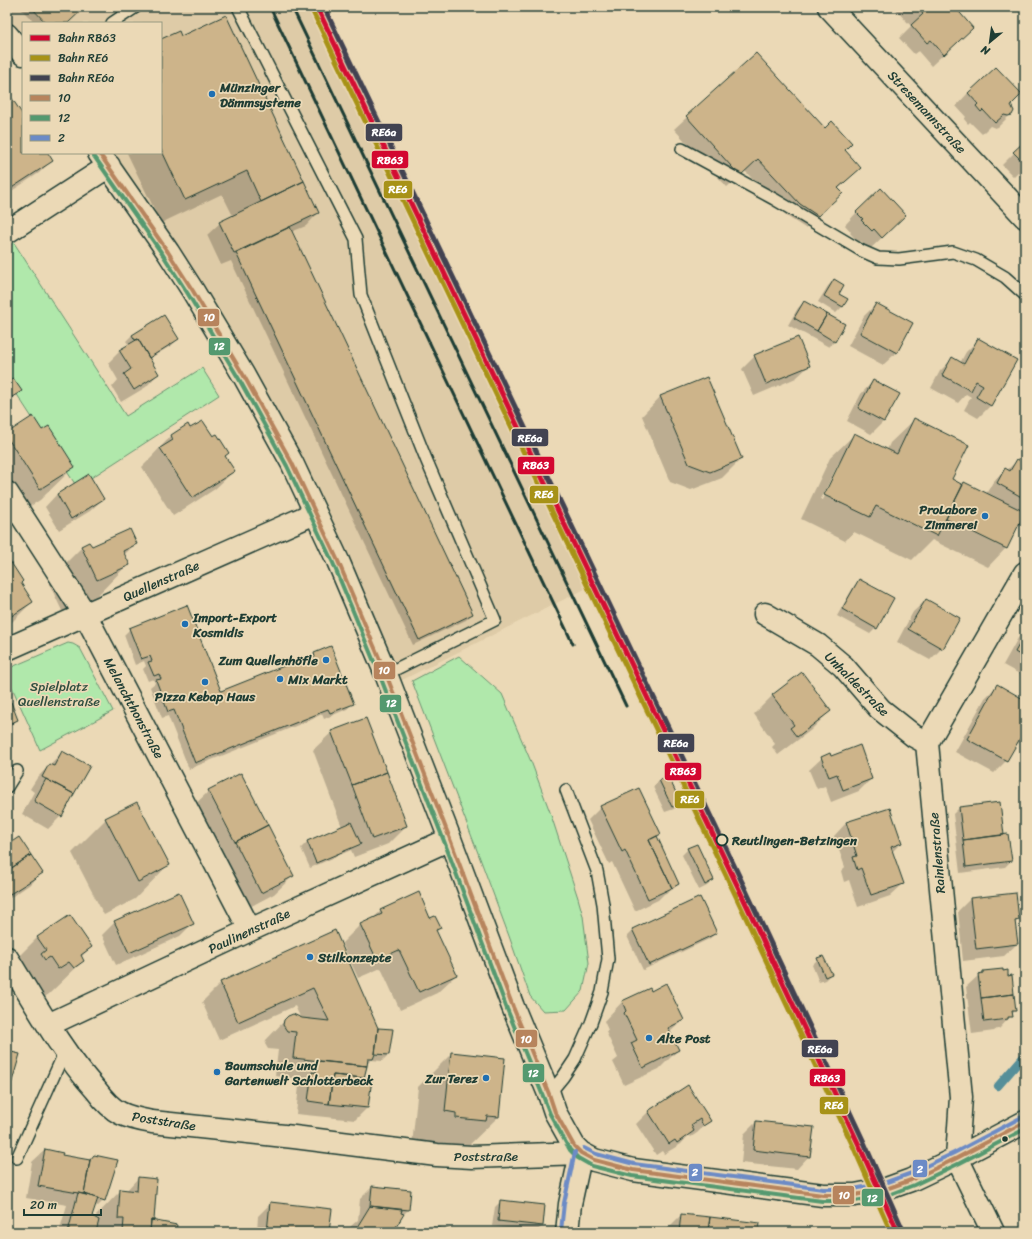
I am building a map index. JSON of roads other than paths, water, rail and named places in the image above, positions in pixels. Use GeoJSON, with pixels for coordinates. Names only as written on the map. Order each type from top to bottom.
{"type":"FeatureCollection","features":[{"type":"Feature","properties":{"kind":"street","name":"Stresemannstraße"},"geometry":{"type":"LineString","coordinates":[[829,7],[1025,217]]}},
{"type":"Feature","properties":{"kind":"street"},"geometry":{"type":"LineString","coordinates":[[7,34],[22,53]]}},
{"type":"Feature","properties":{"kind":"street"},"geometry":{"type":"LineString","coordinates":[[7,232],[104,159],[168,252],[219,334],[272,425],[292,463],[338,561],[386,674],[513,1007],[555,1112],[574,1146],[581,1153],[570,1204],[566,1232]]}},
{"type":"Feature","properties":{"kind":"street","name":"Melanchthonstraße"},"geometry":{"type":"LineString","coordinates":[[7,493],[85,614],[250,930]]}},
{"type":"Feature","properties":{"kind":"street","name":"Quellenstraße"},"geometry":{"type":"LineString","coordinates":[[7,649],[315,513]]}},
{"type":"Feature","properties":{"kind":"street"},"geometry":{"type":"LineString","coordinates":[[927,743],[1023,580]]}},
{"type":"Feature","properties":{"kind":"street","name":"Unhaldestraße"},"geometry":{"type":"LineString","coordinates":[[765,614],[818,646],[843,666],[880,709],[909,732],[927,743]]}},
{"type":"Feature","properties":{"kind":"street","name":"Rainlenstraße"},"geometry":{"type":"LineString","coordinates":[[927,743],[961,1097],[958,1158]]}},
{"type":"Feature","properties":{"kind":"street","name":"Paulinenstraße"},"geometry":{"type":"LineString","coordinates":[[48,1025],[250,930],[450,839]]}},
{"type":"Feature","properties":{"kind":"street","name":"Poststraße"},"geometry":{"type":"LineString","coordinates":[[7,958],[65,1051],[81,1074],[105,1100],[118,1112],[160,1123],[294,1137],[437,1155],[472,1157],[581,1153],[594,1160],[633,1170],[823,1195],[855,1195],[886,1189],[911,1180],[958,1158],[1025,1122]]}},
{"type":"Feature","properties":{"kind":"street"},"geometry":{"type":"LineString","coordinates":[[958,1158],[993,1232]]}},
{"type":"Feature","properties":{"kind":"lane"},"geometry":{"type":"LineString","coordinates":[[114,22],[136,7]]}},
{"type":"Feature","properties":{"kind":"lane"},"geometry":{"type":"LineString","coordinates":[[238,7],[356,239],[361,295],[426,459],[495,620],[386,674]]}},
{"type":"Feature","properties":{"kind":"lane"},"geometry":{"type":"LineString","coordinates":[[682,150],[774,199],[862,251],[878,258],[899,259],[953,252],[976,260],[1004,277],[1025,295]]}},
{"type":"Feature","properties":{"kind":"lane"},"geometry":{"type":"LineString","coordinates":[[7,787],[17,771]]}},
{"type":"Feature","properties":{"kind":"lane"},"geometry":{"type":"LineString","coordinates":[[549,1094],[575,1059],[591,1023],[602,992],[608,959],[604,904],[597,870],[566,790]]}},
{"type":"Feature","properties":{"kind":"lane"},"geometry":{"type":"LineString","coordinates":[[17,1158],[65,1051]]}},
{"type":"Feature","properties":{"kind":"waterway"},"geometry":{"type":"LineString","coordinates":[[998,1086],[1025,1055]]}},
{"type":"Feature","properties":{"kind":"railway"},"geometry":{"type":"LineString","coordinates":[[270,7],[573,644]]}},
{"type":"Feature","properties":{"kind":"railway"},"geometry":{"type":"LineString","coordinates":[[292,7],[626,706]]}},
{"type":"Feature","properties":{"kind":"rail line","name":"RB63"},"geometry":{"type":"LineString","coordinates":[[317,7],[738,887],[898,1232]]}},
{"type":"Feature","properties":{"kind":"rail line","name":"RE6a"},"geometry":{"type":"LineString","coordinates":[[324,7],[743,884],[863,1140],[903,1230]]}},
{"type":"Feature","properties":{"kind":"rail line","name":"RE6"},"geometry":{"type":"LineString","coordinates":[[312,10],[733,890],[853,1146],[891,1232]]}},
{"type":"Feature","properties":{"kind":"place","name":"Münzinger Dämmsysteme"},"geometry":{"type":"Point","coordinates":[212,94]}},
{"type":"Feature","properties":{"kind":"place","name":"ProLabore Zimmerei"},"geometry":{"type":"Point","coordinates":[985,516]}},
{"type":"Feature","properties":{"kind":"place","name":"Import-Export Kosmidis"},"geometry":{"type":"Point","coordinates":[185,624]}},
{"type":"Feature","properties":{"kind":"place","name":"Zum Quellenhöfle"},"geometry":{"type":"Point","coordinates":[326,660]}},
{"type":"Feature","properties":{"kind":"place","name":"Mix Markt"},"geometry":{"type":"Point","coordinates":[280,679]}},
{"type":"Feature","properties":{"kind":"place","name":"Pizza Kebap Haus"},"geometry":{"type":"Point","coordinates":[205,682]}},
{"type":"Feature","properties":{"kind":"place","name":"Reutlingen-Betzingen"},"geometry":{"type":"Point","coordinates":[722,840]}},
{"type":"Feature","properties":{"kind":"place","name":"Stilkonzepte"},"geometry":{"type":"Point","coordinates":[310,957]}},
{"type":"Feature","properties":{"kind":"place","name":"Alte Post"},"geometry":{"type":"Point","coordinates":[649,1038]}},
{"type":"Feature","properties":{"kind":"place","name":"Baumschule und Gartenwelt Schlotterbeck"},"geometry":{"type":"Point","coordinates":[217,1072]}},
{"type":"Feature","properties":{"kind":"place","name":"Zur Terez"},"geometry":{"type":"Point","coordinates":[486,1078]}},
{"type":"Feature","properties":{"kind":"park label","name":"Spielplatz Quellenstraße"},"geometry":{"type":"Point","coordinates":[59,694]}}]}
